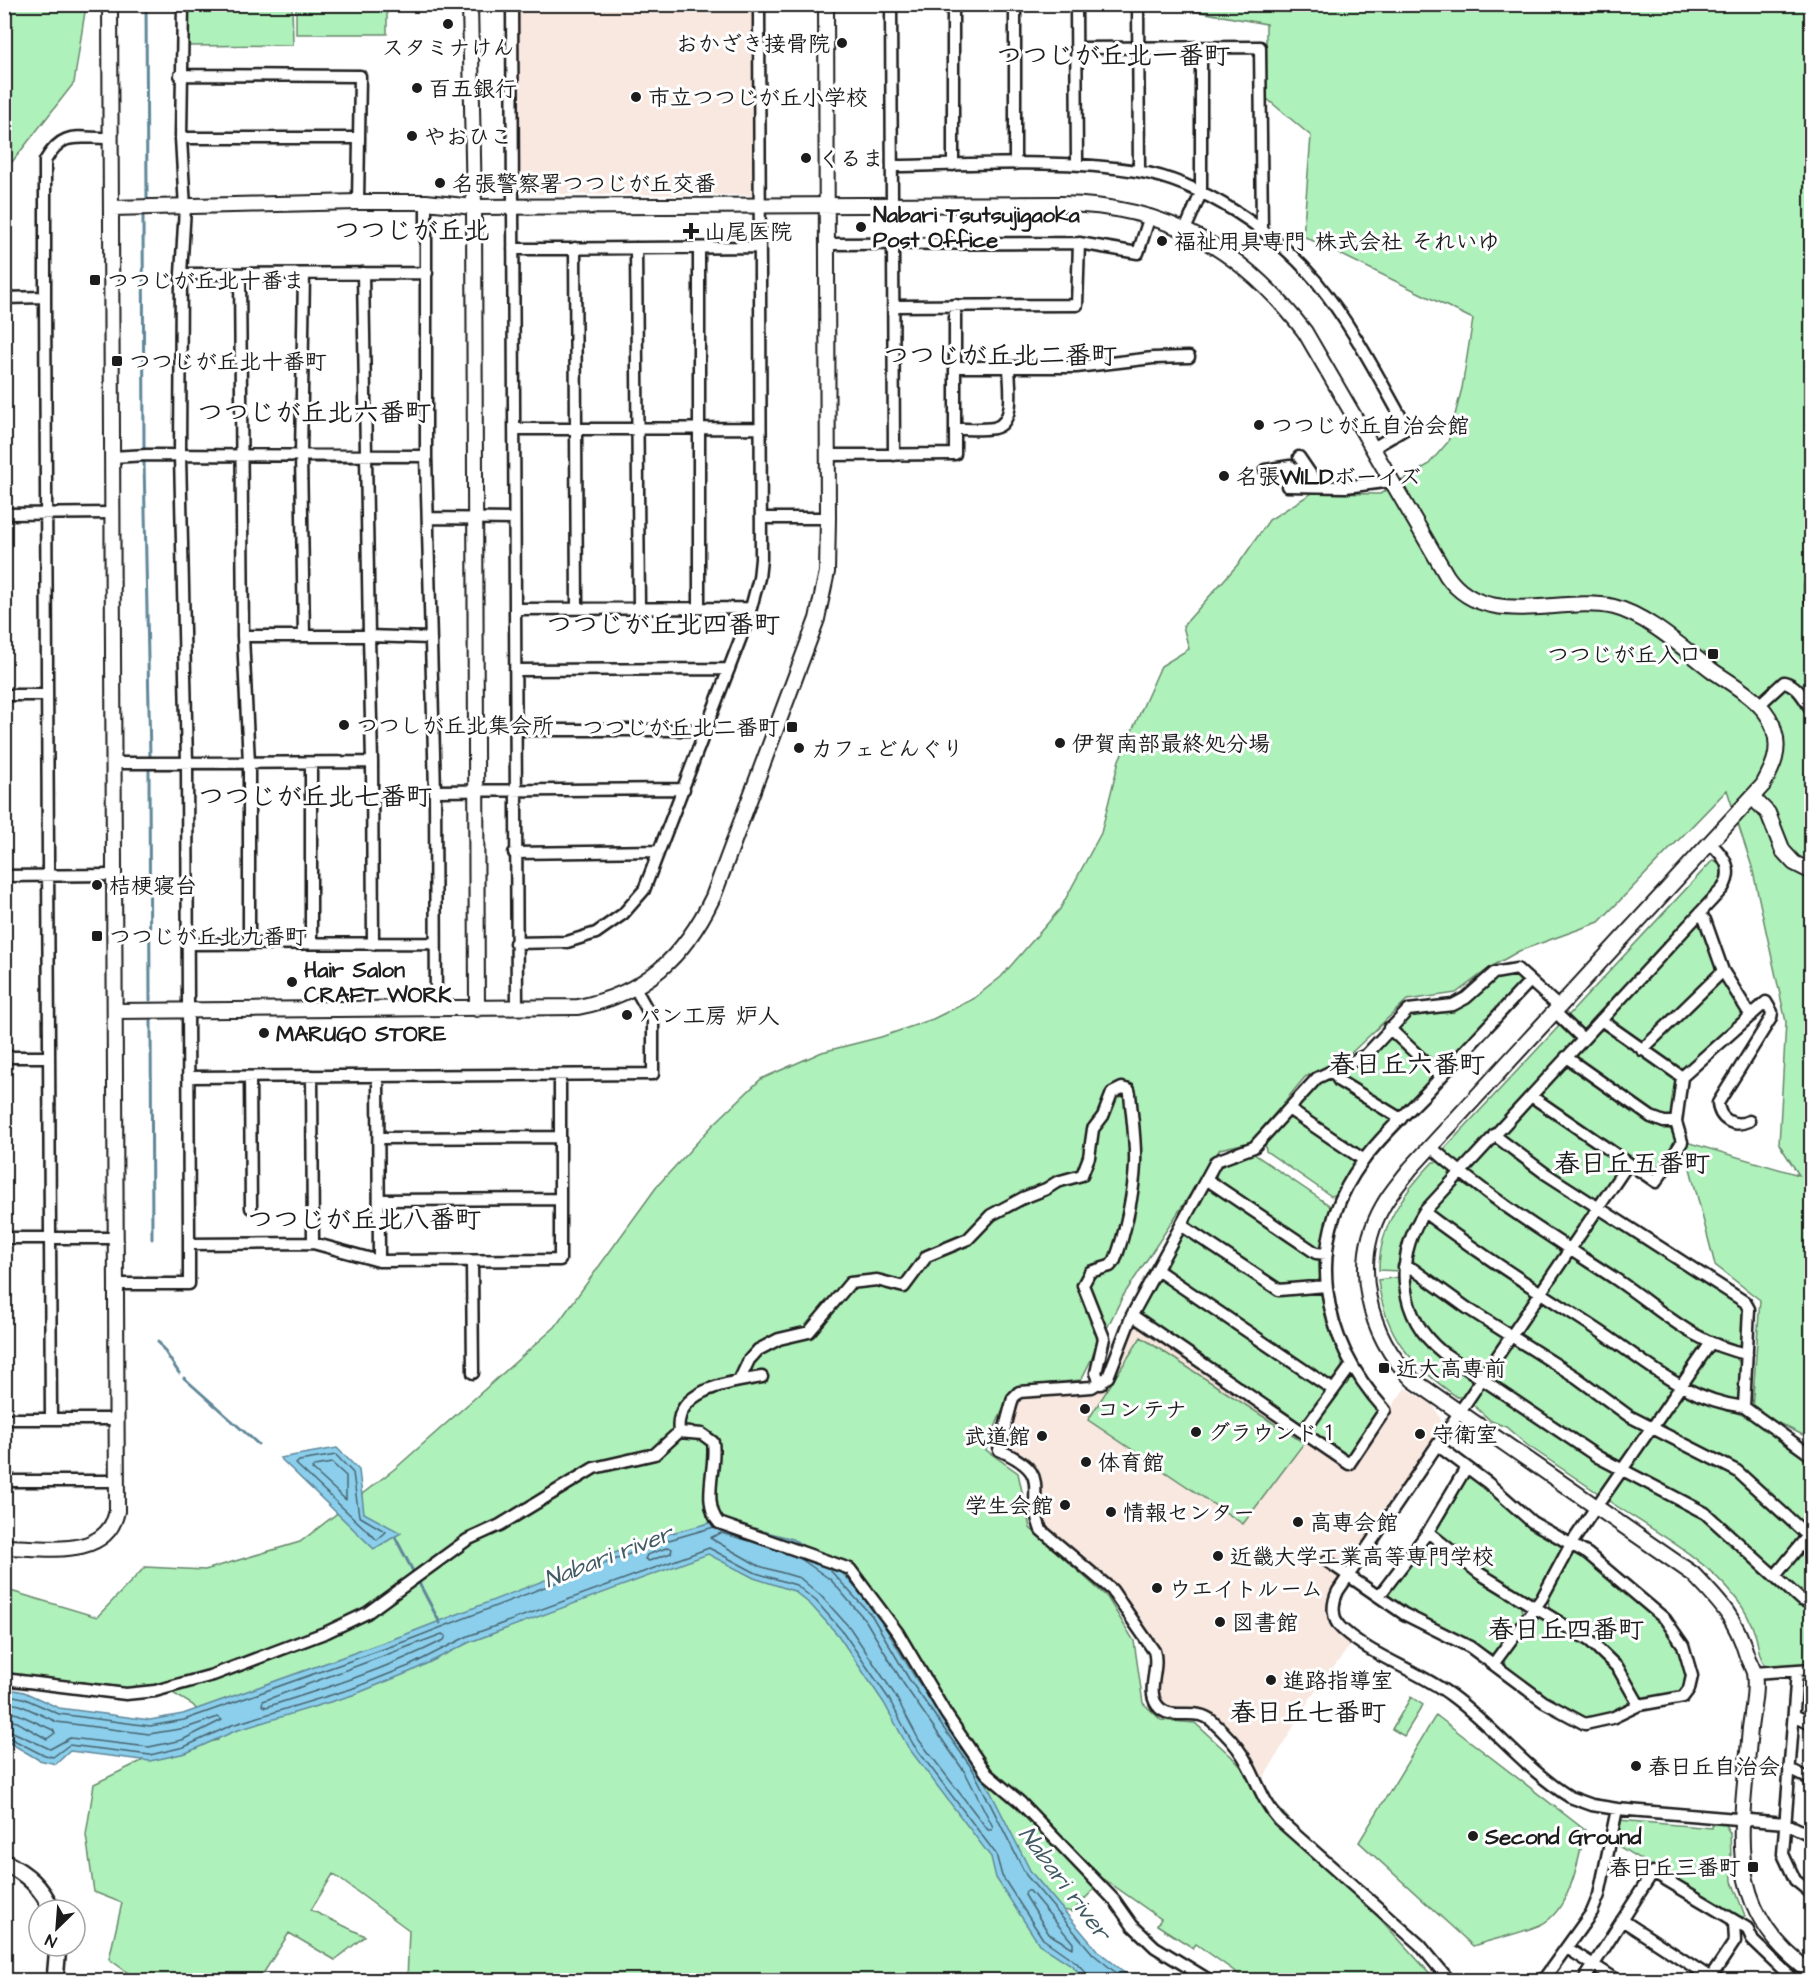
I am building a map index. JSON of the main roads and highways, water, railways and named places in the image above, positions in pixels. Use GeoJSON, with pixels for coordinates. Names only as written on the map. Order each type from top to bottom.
{"type":"FeatureCollection","features":[{"type":"Feature","properties":{"kind":"main road"},"geometry":{"type":"LineString","coordinates":[[4,1862],[30,1877],[46,1898]]}},
{"type":"Feature","properties":{"kind":"main road"},"geometry":{"type":"LineString","coordinates":[[55,1980],[57,1958]]}},
{"type":"Feature","properties":{"kind":"water"},"geometry":{"type":"Polygon","coordinates":[[[337,1448],[359,1470],[364,1513],[401,1533],[374,1549],[280,1458],[337,1448]]]}},
{"type":"Feature","properties":{"kind":"water","name":"Nabari river"},"geometry":{"type":"Polygon","coordinates":[[[721,1520],[793,1539],[840,1570],[876,1612],[914,1676],[978,1767],[1031,1872],[1097,1950],[1134,1980],[1085,1980],[1073,1966],[1039,1944],[996,1878],[991,1857],[908,1747],[884,1703],[838,1635],[811,1605],[794,1591],[754,1578],[708,1554],[470,1642],[412,1671],[353,1695],[235,1731],[186,1753],[150,1761],[70,1751],[56,1764],[39,1760],[5,1740],[5,1688],[24,1692],[59,1708],[150,1720],[183,1714],[404,1635],[653,1538],[721,1520]]]}},
{"type":"Feature","properties":{"kind":"waterway"},"geometry":{"type":"LineString","coordinates":[[146,4],[147,199]]}},
{"type":"Feature","properties":{"kind":"waterway"},"geometry":{"type":"LineString","coordinates":[[143,216],[144,448]]}},
{"type":"Feature","properties":{"kind":"waterway"},"geometry":{"type":"LineString","coordinates":[[144,462],[150,757]]}},
{"type":"Feature","properties":{"kind":"waterway"},"geometry":{"type":"LineString","coordinates":[[149,771],[150,1000]]}},
{"type":"Feature","properties":{"kind":"waterway"},"geometry":{"type":"LineString","coordinates":[[151,1021],[152,1239]]}},
{"type":"Feature","properties":{"kind":"waterway"},"geometry":{"type":"LineString","coordinates":[[158,1341],[179,1373]]}},
{"type":"Feature","properties":{"kind":"waterway"},"geometry":{"type":"LineString","coordinates":[[184,1378],[258,1444]]}},
{"type":"Feature","properties":{"kind":"waterway"},"geometry":{"type":"LineString","coordinates":[[395,1537],[415,1575]]}},
{"type":"Feature","properties":{"kind":"waterway"},"geometry":{"type":"LineString","coordinates":[[418,1581],[440,1623]]}},
{"type":"Feature","properties":{"kind":"place","name":"スタミナけん"},"geometry":{"type":"Point","coordinates":[448,24]}},
{"type":"Feature","properties":{"kind":"place","name":"おかざき接骨院"},"geometry":{"type":"Point","coordinates":[842,43]}},
{"type":"Feature","properties":{"kind":"place","name":"百五銀行"},"geometry":{"type":"Point","coordinates":[417,88]}},
{"type":"Feature","properties":{"kind":"place","name":"市立つつじが丘小学校"},"geometry":{"type":"Point","coordinates":[636,97]}},
{"type":"Feature","properties":{"kind":"place","name":"やおひこ"},"geometry":{"type":"Point","coordinates":[412,136]}},
{"type":"Feature","properties":{"kind":"place","name":"くるま"},"geometry":{"type":"Point","coordinates":[806,158]}},
{"type":"Feature","properties":{"kind":"place","name":"名張警察署つつじが丘交番"},"geometry":{"type":"Point","coordinates":[440,183]}},
{"type":"Feature","properties":{"kind":"place","name":"Nabari Tsutsujigaoka Post Office"},"geometry":{"type":"Point","coordinates":[861,227]}},
{"type":"Feature","properties":{"kind":"place","name":"山尾医院"},"geometry":{"type":"Point","coordinates":[691,231]}},
{"type":"Feature","properties":{"kind":"place","name":"福祉用具専門 株式会社 それいゆ"},"geometry":{"type":"Point","coordinates":[1162,241]}},
{"type":"Feature","properties":{"kind":"place","name":"つつじが丘北十番ま"},"geometry":{"type":"Point","coordinates":[95,280]}},
{"type":"Feature","properties":{"kind":"place","name":"つつじが丘北十番町"},"geometry":{"type":"Point","coordinates":[117,361]}},
{"type":"Feature","properties":{"kind":"place","name":"つつじが丘自治会館"},"geometry":{"type":"Point","coordinates":[1259,425]}},
{"type":"Feature","properties":{"kind":"place","name":"名張WILDボーイズ"},"geometry":{"type":"Point","coordinates":[1224,476]}},
{"type":"Feature","properties":{"kind":"place","name":"つつじが丘入口"},"geometry":{"type":"Point","coordinates":[1713,654]}},
{"type":"Feature","properties":{"kind":"place","name":"つつしが丘北集会所"},"geometry":{"type":"Point","coordinates":[344,725]}},
{"type":"Feature","properties":{"kind":"place","name":"つつじが丘北二番町"},"geometry":{"type":"Point","coordinates":[792,727]}},
{"type":"Feature","properties":{"kind":"place","name":"伊賀南部最終処分場"},"geometry":{"type":"Point","coordinates":[1060,743]}},
{"type":"Feature","properties":{"kind":"place","name":"カフェどんぐり"},"geometry":{"type":"Point","coordinates":[799,748]}},
{"type":"Feature","properties":{"kind":"place","name":"桔梗寝台"},"geometry":{"type":"Point","coordinates":[97,885]}},
{"type":"Feature","properties":{"kind":"place","name":"つつじが丘北九番町"},"geometry":{"type":"Point","coordinates":[97,936]}},
{"type":"Feature","properties":{"kind":"place","name":"Hair Salon CRAFT WORK"},"geometry":{"type":"Point","coordinates":[292,982]}},
{"type":"Feature","properties":{"kind":"place","name":"パン工房 炉人"},"geometry":{"type":"Point","coordinates":[627,1015]}},
{"type":"Feature","properties":{"kind":"place","name":"MARUGO STORE"},"geometry":{"type":"Point","coordinates":[264,1033]}},
{"type":"Feature","properties":{"kind":"place","name":"近大高専前"},"geometry":{"type":"Point","coordinates":[1384,1368]}},
{"type":"Feature","properties":{"kind":"place","name":"コンテナ"},"geometry":{"type":"Point","coordinates":[1085,1409]}},
{"type":"Feature","properties":{"kind":"place","name":"グラウンド１"},"geometry":{"type":"Point","coordinates":[1196,1432]}},
{"type":"Feature","properties":{"kind":"place","name":"守衛室"},"geometry":{"type":"Point","coordinates":[1420,1434]}},
{"type":"Feature","properties":{"kind":"place","name":"武道館"},"geometry":{"type":"Point","coordinates":[1042,1436]}},
{"type":"Feature","properties":{"kind":"place","name":"体育館"},"geometry":{"type":"Point","coordinates":[1086,1462]}},
{"type":"Feature","properties":{"kind":"place","name":"学生会館"},"geometry":{"type":"Point","coordinates":[1065,1505]}},
{"type":"Feature","properties":{"kind":"place","name":"情報センター"},"geometry":{"type":"Point","coordinates":[1111,1512]}},
{"type":"Feature","properties":{"kind":"place","name":"高専会館"},"geometry":{"type":"Point","coordinates":[1298,1522]}},
{"type":"Feature","properties":{"kind":"place","name":"近畿大学工業高等専門学校"},"geometry":{"type":"Point","coordinates":[1218,1556]}},
{"type":"Feature","properties":{"kind":"place","name":"ウエイトルーム"},"geometry":{"type":"Point","coordinates":[1157,1588]}},
{"type":"Feature","properties":{"kind":"place","name":"図書館"},"geometry":{"type":"Point","coordinates":[1220,1622]}},
{"type":"Feature","properties":{"kind":"place","name":"進路指導室"},"geometry":{"type":"Point","coordinates":[1271,1680]}},
{"type":"Feature","properties":{"kind":"place","name":"春日丘自治会"},"geometry":{"type":"Point","coordinates":[1636,1766]}},
{"type":"Feature","properties":{"kind":"place","name":"Second Ground"},"geometry":{"type":"Point","coordinates":[1473,1836]}},
{"type":"Feature","properties":{"kind":"place","name":"春日丘三番町"},"geometry":{"type":"Point","coordinates":[1753,1867]}},
{"type":"Feature","properties":{"kind":"district","name":"つつじが丘北一番町"},"geometry":{"type":"Point","coordinates":[1113,55]}},
{"type":"Feature","properties":{"kind":"district","name":"つつじが丘北"},"geometry":{"type":"Point","coordinates":[412,230]}},
{"type":"Feature","properties":{"kind":"district","name":"つつじが丘北二番町"},"geometry":{"type":"Point","coordinates":[1000,355]}},
{"type":"Feature","properties":{"kind":"district","name":"つつじが丘北六番町"},"geometry":{"type":"Point","coordinates":[314,412]}},
{"type":"Feature","properties":{"kind":"district","name":"つつじが丘北四番町"},"geometry":{"type":"Point","coordinates":[663,624]}},
{"type":"Feature","properties":{"kind":"district","name":"つつじが丘北七番町"},"geometry":{"type":"Point","coordinates":[315,796]}},
{"type":"Feature","properties":{"kind":"district","name":"春日丘六番町"},"geometry":{"type":"Point","coordinates":[1407,1064]}},
{"type":"Feature","properties":{"kind":"district","name":"春日丘五番町"},"geometry":{"type":"Point","coordinates":[1632,1163]}},
{"type":"Feature","properties":{"kind":"district","name":"つつじが丘北八番町"},"geometry":{"type":"Point","coordinates":[364,1219]}},
{"type":"Feature","properties":{"kind":"district","name":"春日丘四番町"},"geometry":{"type":"Point","coordinates":[1566,1629]}},
{"type":"Feature","properties":{"kind":"district","name":"春日丘七番町"},"geometry":{"type":"Point","coordinates":[1308,1712]}}]}
